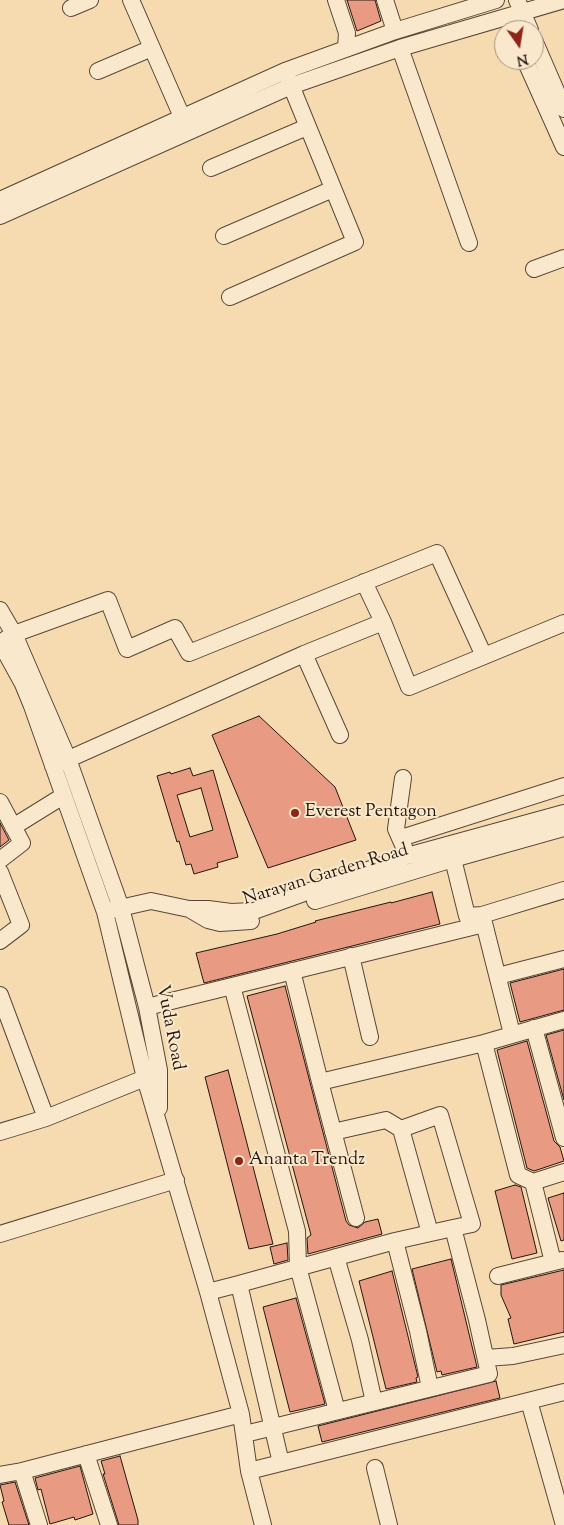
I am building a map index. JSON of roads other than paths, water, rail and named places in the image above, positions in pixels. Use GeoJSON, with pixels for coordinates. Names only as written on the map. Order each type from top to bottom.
{"type":"FeatureCollection","features":[{"type":"Feature","properties":{"kind":"street"},"geometry":{"type":"LineString","coordinates":[[71,8],[90,0]]}},
{"type":"Feature","properties":{"kind":"street"},"geometry":{"type":"LineString","coordinates":[[131,0],[185,125]]}},
{"type":"Feature","properties":{"kind":"street"},"geometry":{"type":"LineString","coordinates":[[336,0],[347,33],[346,48]]}},
{"type":"Feature","properties":{"kind":"street"},"geometry":{"type":"LineString","coordinates":[[385,0],[395,31]]}},
{"type":"Feature","properties":{"kind":"street"},"geometry":{"type":"LineString","coordinates":[[0,200],[185,125],[288,79],[346,48],[495,0],[515,15]]}},
{"type":"Feature","properties":{"kind":"street"},"geometry":{"type":"LineString","coordinates":[[288,79],[564,0]]}},
{"type":"Feature","properties":{"kind":"street"},"geometry":{"type":"LineString","coordinates":[[98,70],[152,48]]}},
{"type":"Feature","properties":{"kind":"street"},"geometry":{"type":"LineString","coordinates":[[400,48],[469,243]]}},
{"type":"Feature","properties":{"kind":"street"},"geometry":{"type":"LineString","coordinates":[[544,63],[564,109]]}},
{"type":"Feature","properties":{"kind":"street"},"geometry":{"type":"LineString","coordinates":[[530,70],[564,146]]}},
{"type":"Feature","properties":{"kind":"street"},"geometry":{"type":"LineString","coordinates":[[230,297],[356,242],[288,79]]}},
{"type":"Feature","properties":{"kind":"street"},"geometry":{"type":"LineString","coordinates":[[0,216],[185,125]]}},
{"type":"Feature","properties":{"kind":"street"},"geometry":{"type":"LineString","coordinates":[[211,168],[307,127]]}},
{"type":"Feature","properties":{"kind":"street"},"geometry":{"type":"LineString","coordinates":[[224,236],[333,190]]}},
{"type":"Feature","properties":{"kind":"street"},"geometry":{"type":"LineString","coordinates":[[534,269],[564,258]]}},
{"type":"Feature","properties":{"kind":"street"},"geometry":{"type":"LineString","coordinates":[[5,640],[49,621],[108,600],[127,649],[175,628],[189,653],[437,553],[484,656]]}},
{"type":"Feature","properties":{"kind":"street"},"geometry":{"type":"LineString","coordinates":[[364,582],[383,622],[409,687],[564,623]]}},
{"type":"Feature","properties":{"kind":"street","name":"Vuda Road"},"geometry":{"type":"LineString","coordinates":[[1,613],[5,640],[23,684],[60,762],[121,908],[147,1007],[159,1070],[159,1123]]}},
{"type":"Feature","properties":{"kind":"street"},"geometry":{"type":"LineString","coordinates":[[60,762],[304,654],[383,622]]}},
{"type":"Feature","properties":{"kind":"street"},"geometry":{"type":"LineString","coordinates":[[304,654],[340,735]]}},
{"type":"Feature","properties":{"kind":"street","name":"Vuda Road"},"geometry":{"type":"LineString","coordinates":[[60,762],[63,796],[105,912],[145,1078],[159,1123]]}},
{"type":"Feature","properties":{"kind":"street"},"geometry":{"type":"LineString","coordinates":[[403,778],[396,829],[407,856]]}},
{"type":"Feature","properties":{"kind":"street"},"geometry":{"type":"LineString","coordinates":[[401,838],[564,786]]}},
{"type":"Feature","properties":{"kind":"street"},"geometry":{"type":"LineString","coordinates":[[13,827],[63,796]]}},
{"type":"Feature","properties":{"kind":"street"},"geometry":{"type":"LineString","coordinates":[[0,802],[22,843],[0,860]]}},
{"type":"Feature","properties":{"kind":"street","name":"Narayan Garden Road"},"geometry":{"type":"LineString","coordinates":[[189,909],[208,920],[220,923],[250,921],[564,813]]}},
{"type":"Feature","properties":{"kind":"street","name":"Narayan Garden Road"},"geometry":{"type":"LineString","coordinates":[[189,909],[231,912],[254,911],[407,856],[453,851],[564,828]]}},
{"type":"Feature","properties":{"kind":"street"},"geometry":{"type":"LineString","coordinates":[[453,851],[467,916],[483,919]]}},
{"type":"Feature","properties":{"kind":"street"},"geometry":{"type":"LineString","coordinates":[[0,872],[21,925],[0,942]]}},
{"type":"Feature","properties":{"kind":"street"},"geometry":{"type":"LineString","coordinates":[[147,1007],[351,956],[483,919],[564,890]]}},
{"type":"Feature","properties":{"kind":"street"},"geometry":{"type":"LineString","coordinates":[[105,912],[146,902],[189,909]]}},
{"type":"Feature","properties":{"kind":"street"},"geometry":{"type":"LineString","coordinates":[[483,919],[512,1034]]}},
{"type":"Feature","properties":{"kind":"street"},"geometry":{"type":"LineString","coordinates":[[351,956],[370,1037]]}},
{"type":"Feature","properties":{"kind":"street"},"geometry":{"type":"LineString","coordinates":[[498,976],[564,959]]}},
{"type":"Feature","properties":{"kind":"street"},"geometry":{"type":"LineString","coordinates":[[292,971],[356,1218]]}},
{"type":"Feature","properties":{"kind":"street"},"geometry":{"type":"LineString","coordinates":[[232,986],[297,1231],[298,1268],[337,1411]]}},
{"type":"Feature","properties":{"kind":"street"},"geometry":{"type":"LineString","coordinates":[[0,995],[46,1118]]}},
{"type":"Feature","properties":{"kind":"street"},"geometry":{"type":"LineString","coordinates":[[320,1082],[484,1043],[564,1020]]}},
{"type":"Feature","properties":{"kind":"street"},"geometry":{"type":"LineString","coordinates":[[534,1028],[564,1138]]}},
{"type":"Feature","properties":{"kind":"street"},"geometry":{"type":"LineString","coordinates":[[484,1043],[518,1175],[532,1182],[564,1172]]}},
{"type":"Feature","properties":{"kind":"street"},"geometry":{"type":"LineString","coordinates":[[0,1132],[46,1118],[145,1078]]}},
{"type":"Feature","properties":{"kind":"street"},"geometry":{"type":"LineString","coordinates":[[227,1287],[395,1241],[472,1224],[440,1115],[401,1129]]}},
{"type":"Feature","properties":{"kind":"street"},"geometry":{"type":"LineString","coordinates":[[333,1132],[386,1120],[401,1129],[430,1233]]}},
{"type":"Feature","properties":{"kind":"street"},"geometry":{"type":"LineString","coordinates":[[159,1123],[176,1180],[227,1287],[261,1430],[267,1467],[262,1525]]}},
{"type":"Feature","properties":{"kind":"street"},"geometry":{"type":"LineString","coordinates":[[0,1234],[176,1180]]}},
{"type":"Feature","properties":{"kind":"street"},"geometry":{"type":"LineString","coordinates":[[498,1276],[558,1261],[532,1182]]}},
{"type":"Feature","properties":{"kind":"street"},"geometry":{"type":"LineString","coordinates":[[261,1430],[489,1374],[453,1228]]}},
{"type":"Feature","properties":{"kind":"street"},"geometry":{"type":"LineString","coordinates":[[395,1241],[430,1388]]}},
{"type":"Feature","properties":{"kind":"street"},"geometry":{"type":"LineString","coordinates":[[336,1257],[360,1340],[374,1402]]}},
{"type":"Feature","properties":{"kind":"street"},"geometry":{"type":"LineString","coordinates":[[227,1287],[241,1414],[261,1430],[267,1467]]}},
{"type":"Feature","properties":{"kind":"street"},"geometry":{"type":"LineString","coordinates":[[486,1358],[513,1356],[564,1345]]}},
{"type":"Feature","properties":{"kind":"street"},"geometry":{"type":"LineString","coordinates":[[267,1467],[564,1392]]}},
{"type":"Feature","properties":{"kind":"street"},"geometry":{"type":"LineString","coordinates":[[529,1401],[564,1525]]}},
{"type":"Feature","properties":{"kind":"street"},"geometry":{"type":"LineString","coordinates":[[0,1475],[22,1472],[241,1414]]}},
{"type":"Feature","properties":{"kind":"street"},"geometry":{"type":"LineString","coordinates":[[86,1454],[109,1525]]}},
{"type":"Feature","properties":{"kind":"street"},"geometry":{"type":"LineString","coordinates":[[375,1468],[389,1525]]}},
{"type":"Feature","properties":{"kind":"street"},"geometry":{"type":"LineString","coordinates":[[22,1472],[39,1525]]}},
{"type":"Feature","properties":{"kind":"place","name":"Everest Pentagon"},"geometry":{"type":"Point","coordinates":[295,813]}},
{"type":"Feature","properties":{"kind":"place","name":"Ananta Trendz"},"geometry":{"type":"Point","coordinates":[239,1161]}}]}
